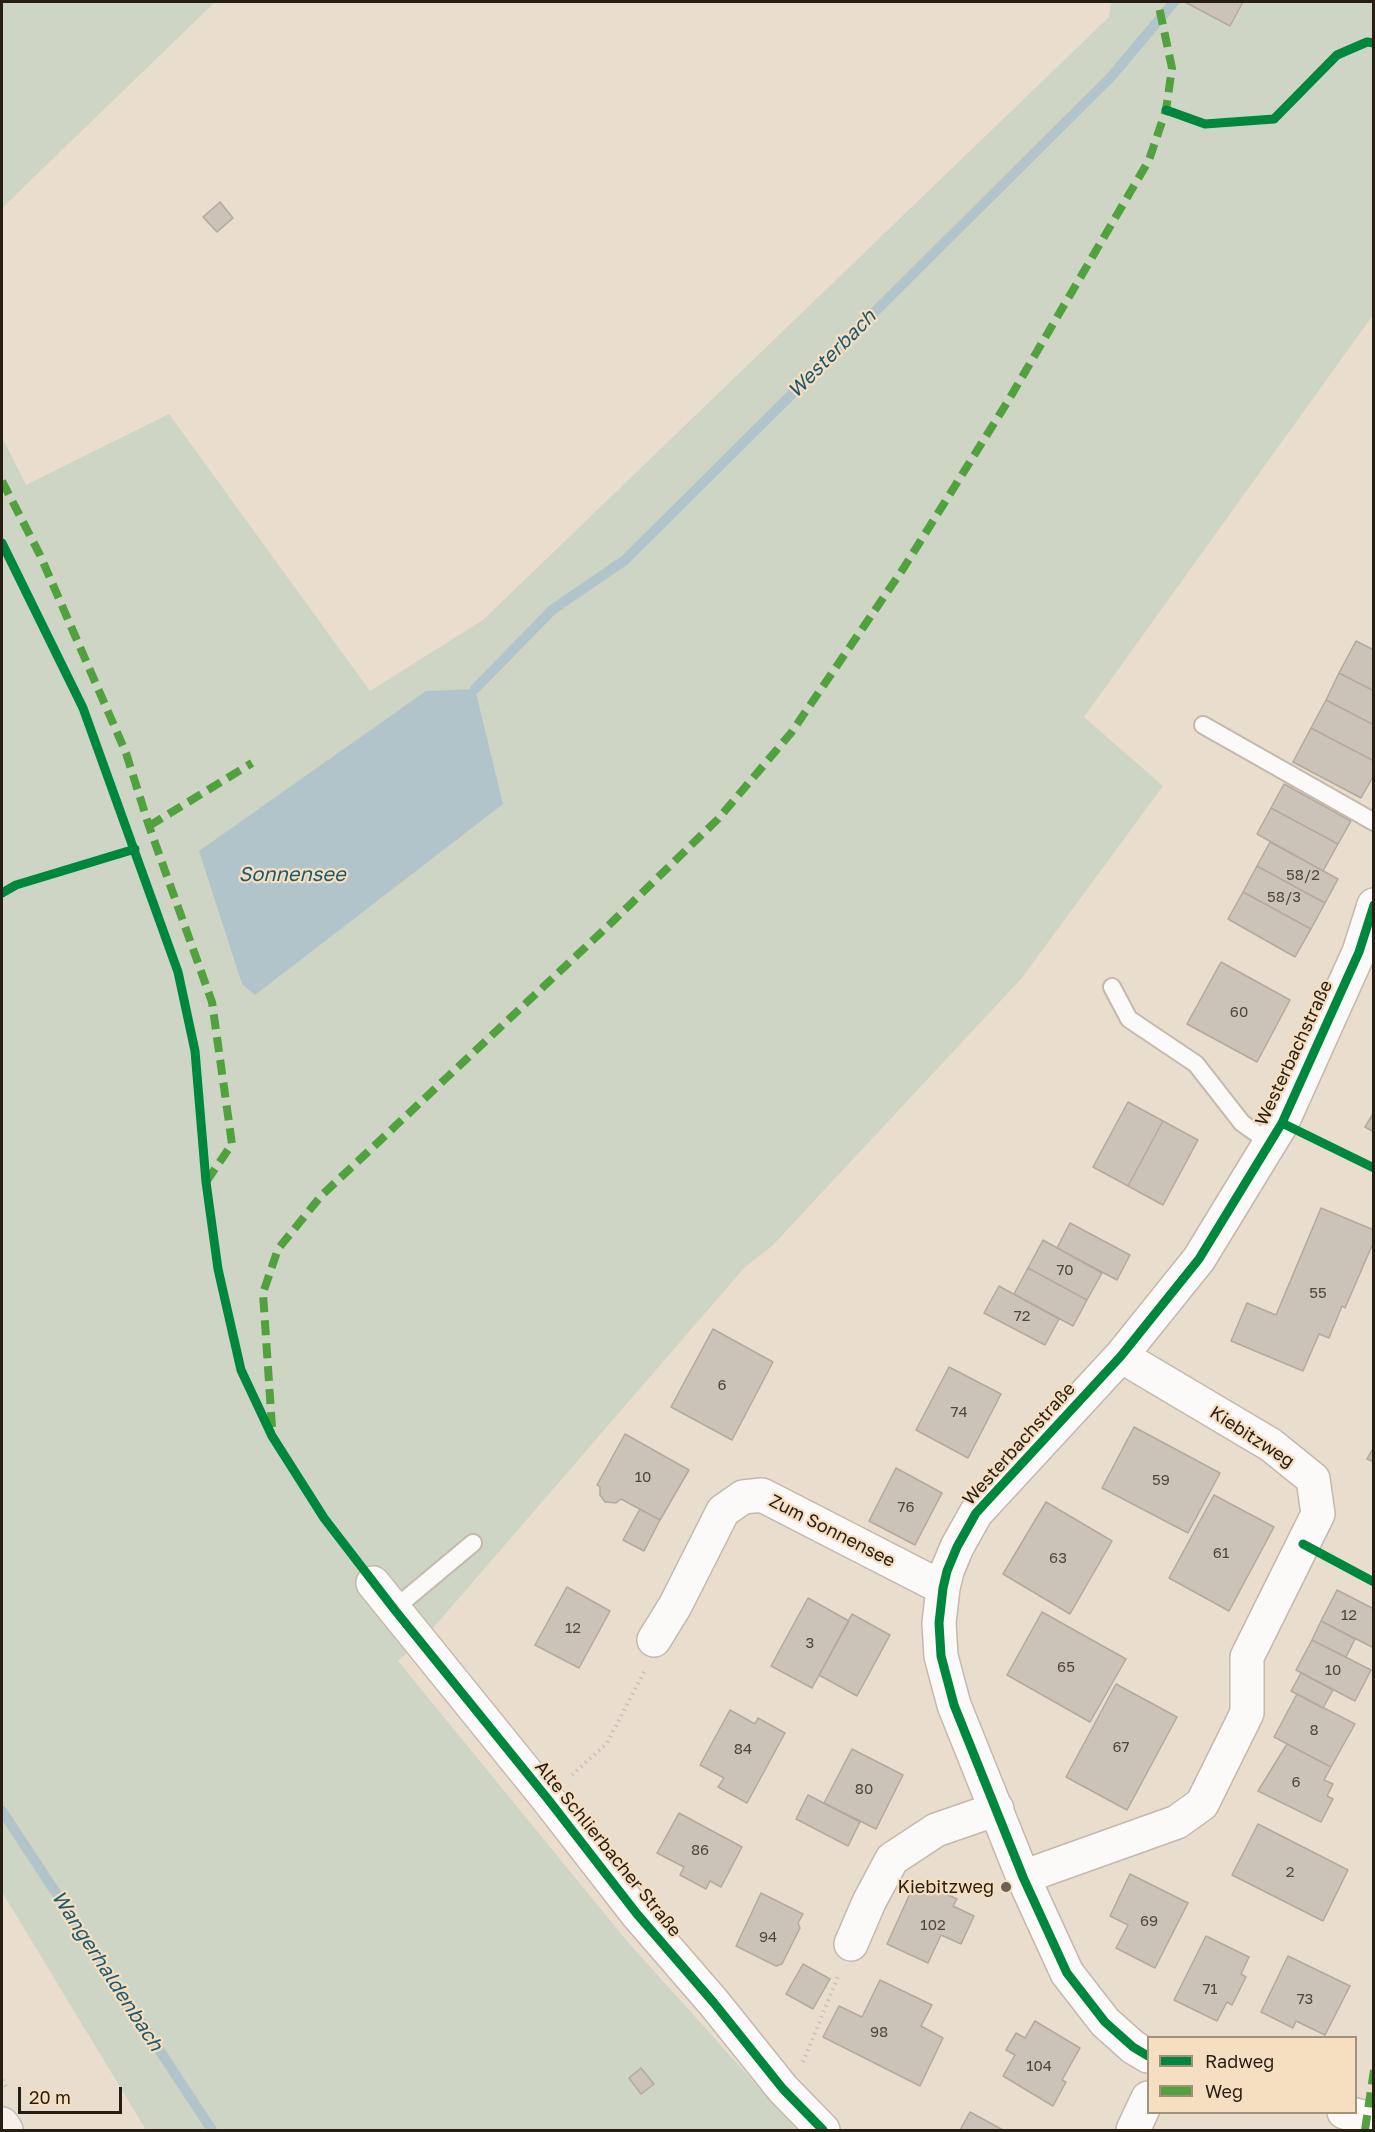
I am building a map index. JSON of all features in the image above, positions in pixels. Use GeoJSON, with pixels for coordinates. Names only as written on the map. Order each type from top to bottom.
{"type":"FeatureCollection","features":[{"type":"Feature","properties":{"kind":"main road"},"geometry":{"type":"LineString","coordinates":[[2,2124],[6,2130]]}},
{"type":"Feature","properties":{"kind":"street","name":"Westerbachstraße"},"geometry":{"type":"LineString","coordinates":[[1147,2055],[1133,2047],[1105,2022],[1066,1973],[1023,1877],[954,1705],[941,1656],[939,1623],[943,1588],[957,1547],[976,1514],[1122,1356],[1200,1259],[1282,1123],[1366,956],[1374,905]]}},
{"type":"Feature","properties":{"kind":"street","name":"Kiebitzweg"},"geometry":{"type":"LineString","coordinates":[[1023,1877],[1177,1822],[1202,1804],[1248,1713],[1247,1657],[1318,1514],[1313,1479],[1271,1445],[1122,1356]]}},
{"type":"Feature","properties":{"kind":"street","name":"Zum Sonnensee"},"geometry":{"type":"LineString","coordinates":[[654,1640],[675,1606],[723,1511],[743,1497],[762,1495],[943,1588]]}},
{"type":"Feature","properties":{"kind":"street","name":"Alte Schlierbacher Straße"},"geometry":{"type":"LineString","coordinates":[[373,1583],[547,1798],[637,1914],[714,2003],[783,2089],[824,2130]]}},
{"type":"Feature","properties":{"kind":"street"},"geometry":{"type":"LineString","coordinates":[[851,1944],[869,1902],[892,1859],[936,1830],[997,1809]]}},
{"type":"Feature","properties":{"kind":"street"},"geometry":{"type":"LineString","coordinates":[[1133,2130],[1147,2102]]}},
{"type":"Feature","properties":{"kind":"street"},"geometry":{"type":"LineString","coordinates":[[1352,2114],[1374,2120]]}},
{"type":"Feature","properties":{"kind":"lane"},"geometry":{"type":"LineString","coordinates":[[1203,725],[1374,822]]}},
{"type":"Feature","properties":{"kind":"lane"},"geometry":{"type":"LineString","coordinates":[[1112,987],[1129,1020],[1196,1064],[1242,1123],[1270,1143]]}},
{"type":"Feature","properties":{"kind":"lane"},"geometry":{"type":"LineString","coordinates":[[394,1609],[473,1543]]}},
{"type":"Feature","properties":{"kind":"path"},"geometry":{"type":"LineString","coordinates":[[576,1771],[606,1743],[653,1656],[654,1640]]}},
{"type":"Feature","properties":{"kind":"path"},"geometry":{"type":"LineString","coordinates":[[802,2064],[851,1944]]}},
{"type":"Feature","properties":{"kind":"green space"},"geometry":{"type":"Polygon","coordinates":[[[2,2],[215,2],[2,208],[2,2]]]}},
{"type":"Feature","properties":{"kind":"green space"},"geometry":{"type":"Polygon","coordinates":[[[1111,2],[1373,2],[1373,315],[1084,717],[1163,786],[1021,979],[772,1246],[744,1268],[428,1634],[398,1661],[626,1940],[797,2130],[146,2130],[2,1892],[2,437],[26,485],[169,414],[370,691],[483,620],[1109,17],[1111,2]]]}},
{"type":"Feature","properties":{"kind":"water","name":"Sonnensee"},"geometry":{"type":"Polygon","coordinates":[[[475,689],[503,804],[255,995],[242,984],[199,851],[426,691],[475,689]]]}},
{"type":"Feature","properties":{"kind":"building"},"geometry":{"type":"Polygon","coordinates":[[[1185,2],[1243,2],[1230,26],[1185,2]]]}},
{"type":"Feature","properties":{"kind":"building"},"geometry":{"type":"Polygon","coordinates":[[[220,202],[233,218],[217,232],[203,217],[220,202]]]}},
{"type":"Feature","properties":{"kind":"building"},"geometry":{"type":"Polygon","coordinates":[[[1356,641],[1374,650],[1374,691],[1339,673],[1356,641]]]}},
{"type":"Feature","properties":{"kind":"building"},"geometry":{"type":"Polygon","coordinates":[[[1339,673],[1374,691],[1374,725],[1326,700],[1339,673]]]}},
{"type":"Feature","properties":{"kind":"building"},"geometry":{"type":"Polygon","coordinates":[[[1326,700],[1374,725],[1374,761],[1311,728],[1326,700]]]}},
{"type":"Feature","properties":{"kind":"building"},"geometry":{"type":"Polygon","coordinates":[[[1311,728],[1374,761],[1374,775],[1361,798],[1293,762],[1311,728]]]}},
{"type":"Feature","properties":{"kind":"building"},"geometry":{"type":"Polygon","coordinates":[[[1284,784],[1351,821],[1338,844],[1271,808],[1284,784]]]}},
{"type":"Feature","properties":{"kind":"building"},"geometry":{"type":"Polygon","coordinates":[[[1271,808],[1338,844],[1323,871],[1257,834],[1271,808]]]}},
{"type":"Feature","properties":{"kind":"building"},"geometry":{"type":"Polygon","coordinates":[[[1270,842],[1338,879],[1325,903],[1257,866],[1270,842]]]}},
{"type":"Feature","properties":{"kind":"building"},"geometry":{"type":"Polygon","coordinates":[[[1257,866],[1325,903],[1311,929],[1243,892],[1257,866]]]}},
{"type":"Feature","properties":{"kind":"building"},"geometry":{"type":"Polygon","coordinates":[[[1243,892],[1311,929],[1295,957],[1228,919],[1243,892]]]}},
{"type":"Feature","properties":{"kind":"building"},"geometry":{"type":"Polygon","coordinates":[[[1221,962],[1290,1000],[1257,1062],[1187,1024],[1221,962]]]}},
{"type":"Feature","properties":{"kind":"building"},"geometry":{"type":"Polygon","coordinates":[[[1128,1102],[1163,1121],[1128,1186],[1093,1167],[1128,1102]]]}},
{"type":"Feature","properties":{"kind":"building"},"geometry":{"type":"Polygon","coordinates":[[[1374,1112],[1374,1132],[1365,1127],[1374,1112]]]}},
{"type":"Feature","properties":{"kind":"building"},"geometry":{"type":"Polygon","coordinates":[[[1163,1121],[1198,1140],[1163,1205],[1128,1186],[1163,1121]]]}},
{"type":"Feature","properties":{"kind":"building"},"geometry":{"type":"Polygon","coordinates":[[[1321,1208],[1374,1230],[1374,1241],[1345,1308],[1342,1306],[1329,1338],[1319,1334],[1303,1371],[1231,1341],[1247,1303],[1276,1315],[1321,1208]]]}},
{"type":"Feature","properties":{"kind":"building"},"geometry":{"type":"Polygon","coordinates":[[[1070,1223],[1130,1255],[1117,1280],[1057,1248],[1070,1223]]]}},
{"type":"Feature","properties":{"kind":"building"},"geometry":{"type":"Polygon","coordinates":[[[1043,1240],[1102,1273],[1087,1300],[1028,1268],[1043,1240]]]}},
{"type":"Feature","properties":{"kind":"building"},"geometry":{"type":"Polygon","coordinates":[[[1028,1268],[1087,1300],[1073,1326],[1014,1294],[1028,1268]]]}},
{"type":"Feature","properties":{"kind":"building"},"geometry":{"type":"Polygon","coordinates":[[[999,1286],[1059,1319],[1045,1345],[984,1313],[999,1286]]]}},
{"type":"Feature","properties":{"kind":"building"},"geometry":{"type":"Polygon","coordinates":[[[713,1329],[773,1362],[732,1440],[671,1407],[713,1329]]]}},
{"type":"Feature","properties":{"kind":"building"},"geometry":{"type":"Polygon","coordinates":[[[949,1367],[1001,1394],[968,1458],[916,1430],[949,1367]]]}},
{"type":"Feature","properties":{"kind":"building"},"geometry":{"type":"Polygon","coordinates":[[[1134,1427],[1220,1473],[1188,1533],[1102,1488],[1134,1427]]]}},
{"type":"Feature","properties":{"kind":"building"},"geometry":{"type":"Polygon","coordinates":[[[625,1434],[689,1470],[660,1520],[621,1499],[616,1503],[605,1502],[600,1495],[600,1487],[597,1485],[625,1434]]]}},
{"type":"Feature","properties":{"kind":"building"},"geometry":{"type":"Polygon","coordinates":[[[1374,1447],[1374,1462],[1367,1459],[1374,1447]]]}},
{"type":"Feature","properties":{"kind":"building"},"geometry":{"type":"Polygon","coordinates":[[[896,1468],[942,1493],[915,1545],[869,1521],[896,1468]]]}},
{"type":"Feature","properties":{"kind":"building"},"geometry":{"type":"Polygon","coordinates":[[[1214,1495],[1274,1527],[1229,1611],[1169,1578],[1214,1495]]]}},
{"type":"Feature","properties":{"kind":"building"},"geometry":{"type":"Polygon","coordinates":[[[1046,1502],[1112,1541],[1070,1614],[1003,1574],[1046,1502]]]}},
{"type":"Feature","properties":{"kind":"building"},"geometry":{"type":"Polygon","coordinates":[[[640,1509],[660,1520],[644,1551],[623,1540],[640,1509]]]}},
{"type":"Feature","properties":{"kind":"building"},"geometry":{"type":"Polygon","coordinates":[[[567,1587],[610,1611],[579,1668],[535,1645],[567,1587]]]}},
{"type":"Feature","properties":{"kind":"building"},"geometry":{"type":"Polygon","coordinates":[[[1337,1590],[1374,1609],[1374,1648],[1321,1621],[1337,1590]]]}},
{"type":"Feature","properties":{"kind":"building"},"geometry":{"type":"Polygon","coordinates":[[[808,1598],[849,1621],[812,1688],[771,1666],[808,1598]]]}},
{"type":"Feature","properties":{"kind":"building"},"geometry":{"type":"Polygon","coordinates":[[[1042,1612],[1126,1659],[1090,1722],[1007,1675],[1042,1612]]]}},
{"type":"Feature","properties":{"kind":"building"},"geometry":{"type":"Polygon","coordinates":[[[852,1614],[890,1635],[857,1696],[819,1675],[852,1614]]]}},
{"type":"Feature","properties":{"kind":"building"},"geometry":{"type":"Polygon","coordinates":[[[1321,1621],[1355,1639],[1346,1657],[1312,1640],[1321,1621]]]}},
{"type":"Feature","properties":{"kind":"building"},"geometry":{"type":"Polygon","coordinates":[[[1312,1640],[1371,1670],[1355,1701],[1296,1670],[1312,1640]]]}},
{"type":"Feature","properties":{"kind":"building"},"geometry":{"type":"Polygon","coordinates":[[[1301,1673],[1333,1690],[1323,1708],[1291,1691],[1301,1673]]]}},
{"type":"Feature","properties":{"kind":"building"},"geometry":{"type":"Polygon","coordinates":[[[1116,1684],[1177,1717],[1127,1810],[1066,1777],[1116,1684]]]}},
{"type":"Feature","properties":{"kind":"building"},"geometry":{"type":"Polygon","coordinates":[[[1297,1694],[1355,1724],[1331,1767],[1274,1737],[1297,1694]]]}},
{"type":"Feature","properties":{"kind":"building"},"geometry":{"type":"Polygon","coordinates":[[[730,1710],[755,1724],[758,1718],[785,1733],[747,1803],[718,1787],[724,1778],[700,1765],[730,1710]]]}},
{"type":"Feature","properties":{"kind":"building"},"geometry":{"type":"Polygon","coordinates":[[[1287,1744],[1331,1767],[1324,1780],[1333,1784],[1327,1796],[1333,1799],[1321,1822],[1258,1791],[1287,1744]]]}},
{"type":"Feature","properties":{"kind":"building"},"geometry":{"type":"Polygon","coordinates":[[[852,1749],[903,1775],[876,1829],[824,1803],[852,1749]]]}},
{"type":"Feature","properties":{"kind":"building"},"geometry":{"type":"Polygon","coordinates":[[[808,1795],[860,1822],[848,1846],[796,1819],[808,1795]]]}},
{"type":"Feature","properties":{"kind":"building"},"geometry":{"type":"Polygon","coordinates":[[[679,1813],[742,1847],[721,1887],[710,1881],[706,1889],[680,1875],[684,1867],[657,1853],[679,1813]]]}},
{"type":"Feature","properties":{"kind":"building"},"geometry":{"type":"Polygon","coordinates":[[[1258,1824],[1348,1870],[1323,1921],[1232,1875],[1258,1824]]]}},
{"type":"Feature","properties":{"kind":"building"},"geometry":{"type":"Polygon","coordinates":[[[1130,1874],[1188,1903],[1155,1968],[1116,1948],[1128,1925],[1110,1916],[1130,1874]]]}},
{"type":"Feature","properties":{"kind":"building"},"geometry":{"type":"Polygon","coordinates":[[[922,1883],[957,1899],[953,1906],[974,1916],[961,1944],[941,1935],[928,1963],[887,1944],[913,1887],[919,1890],[922,1883]]]}},
{"type":"Feature","properties":{"kind":"building"},"geometry":{"type":"Polygon","coordinates":[[[761,1893],[803,1914],[798,1923],[800,1928],[782,1964],[776,1966],[736,1946],[761,1893]]]}},
{"type":"Feature","properties":{"kind":"building"},"geometry":{"type":"Polygon","coordinates":[[[1206,1936],[1249,1957],[1241,1974],[1246,1977],[1232,2005],[1227,2002],[1217,2021],[1174,2000],[1206,1936]]]}},
{"type":"Feature","properties":{"kind":"building"},"geometry":{"type":"Polygon","coordinates":[[[1288,1956],[1350,1986],[1325,2035],[1296,2021],[1293,2028],[1261,2012],[1288,1956]]]}},
{"type":"Feature","properties":{"kind":"building"},"geometry":{"type":"Polygon","coordinates":[[[803,1964],[830,1979],[813,2009],[786,1994],[803,1964]]]}},
{"type":"Feature","properties":{"kind":"building"},"geometry":{"type":"Polygon","coordinates":[[[880,1980],[932,2005],[921,2026],[943,2038],[920,2086],[823,2037],[839,2006],[862,2017],[880,1980]]]}},
{"type":"Feature","properties":{"kind":"building"},"geometry":{"type":"Polygon","coordinates":[[[1035,2021],[1080,2048],[1062,2080],[1066,2082],[1053,2106],[1003,2076],[1015,2055],[1006,2050],[1016,2033],[1025,2038],[1035,2021]]]}},
{"type":"Feature","properties":{"kind":"building"},"geometry":{"type":"Polygon","coordinates":[[[641,2068],[654,2084],[641,2094],[629,2078],[641,2068]]]}},
{"type":"Feature","properties":{"kind":"building"},"geometry":{"type":"Polygon","coordinates":[[[970,2112],[1003,2130],[960,2130],[970,2112]]]}},
{"type":"Feature","properties":{"kind":"waterway","name":"Westerbach"},"geometry":{"type":"LineString","coordinates":[[475,689],[552,610],[625,560],[1110,78],[1174,2]]}},
{"type":"Feature","properties":{"kind":"waterway","name":"Wangerhaldenbach"},"geometry":{"type":"LineString","coordinates":[[2,1811],[212,2130]]}},
{"type":"Feature","properties":{"kind":"marked path"},"geometry":{"type":"LineString","coordinates":[[272,1427],[263,1293],[278,1249],[321,1196],[609,925],[718,819],[791,733],[903,569],[1008,401],[1149,160],[1166,110],[1172,68],[1158,2]]}},
{"type":"Feature","properties":{"kind":"marked path"},"geometry":{"type":"LineString","coordinates":[[2,481],[40,555],[126,753],[149,826],[212,1002],[232,1144],[206,1182]]}},
{"type":"Feature","properties":{"kind":"marked path"},"geometry":{"type":"LineString","coordinates":[[149,826],[252,763]]}},
{"type":"Feature","properties":{"kind":"marked path"},"geometry":{"type":"LineString","coordinates":[[1365,2130],[1374,2070]]}},
{"type":"Feature","properties":{"kind":"cycle path"},"geometry":{"type":"LineString","coordinates":[[1166,110],[1205,124],[1274,119],[1337,55],[1367,42],[1374,43]]}},
{"type":"Feature","properties":{"kind":"cycle path"},"geometry":{"type":"LineString","coordinates":[[2,543],[83,708],[178,972],[195,1051],[206,1182],[218,1269],[241,1370],[272,1436],[324,1518],[394,1609],[547,1798],[637,1914],[714,2003],[783,2089],[823,2130]]}},
{"type":"Feature","properties":{"kind":"cycle path"},"geometry":{"type":"LineString","coordinates":[[2,893],[16,885],[135,849]]}},
{"type":"Feature","properties":{"kind":"cycle path"},"geometry":{"type":"LineString","coordinates":[[1147,2055],[1133,2047],[1105,2022],[1067,1973],[1023,1877],[954,1705],[941,1656],[939,1623],[943,1588],[957,1547],[976,1513],[1121,1356],[1199,1259],[1282,1123],[1359,952],[1374,905]]}},
{"type":"Feature","properties":{"kind":"cycle path"},"geometry":{"type":"LineString","coordinates":[[1282,1123],[1374,1168]]}},
{"type":"Feature","properties":{"kind":"cycle path"},"geometry":{"type":"LineString","coordinates":[[1303,1544],[1374,1582]]}},
{"type":"Feature","properties":{"kind":"place","name":"Kiebitzweg"},"geometry":{"type":"Point","coordinates":[1006,1887]}}]}
